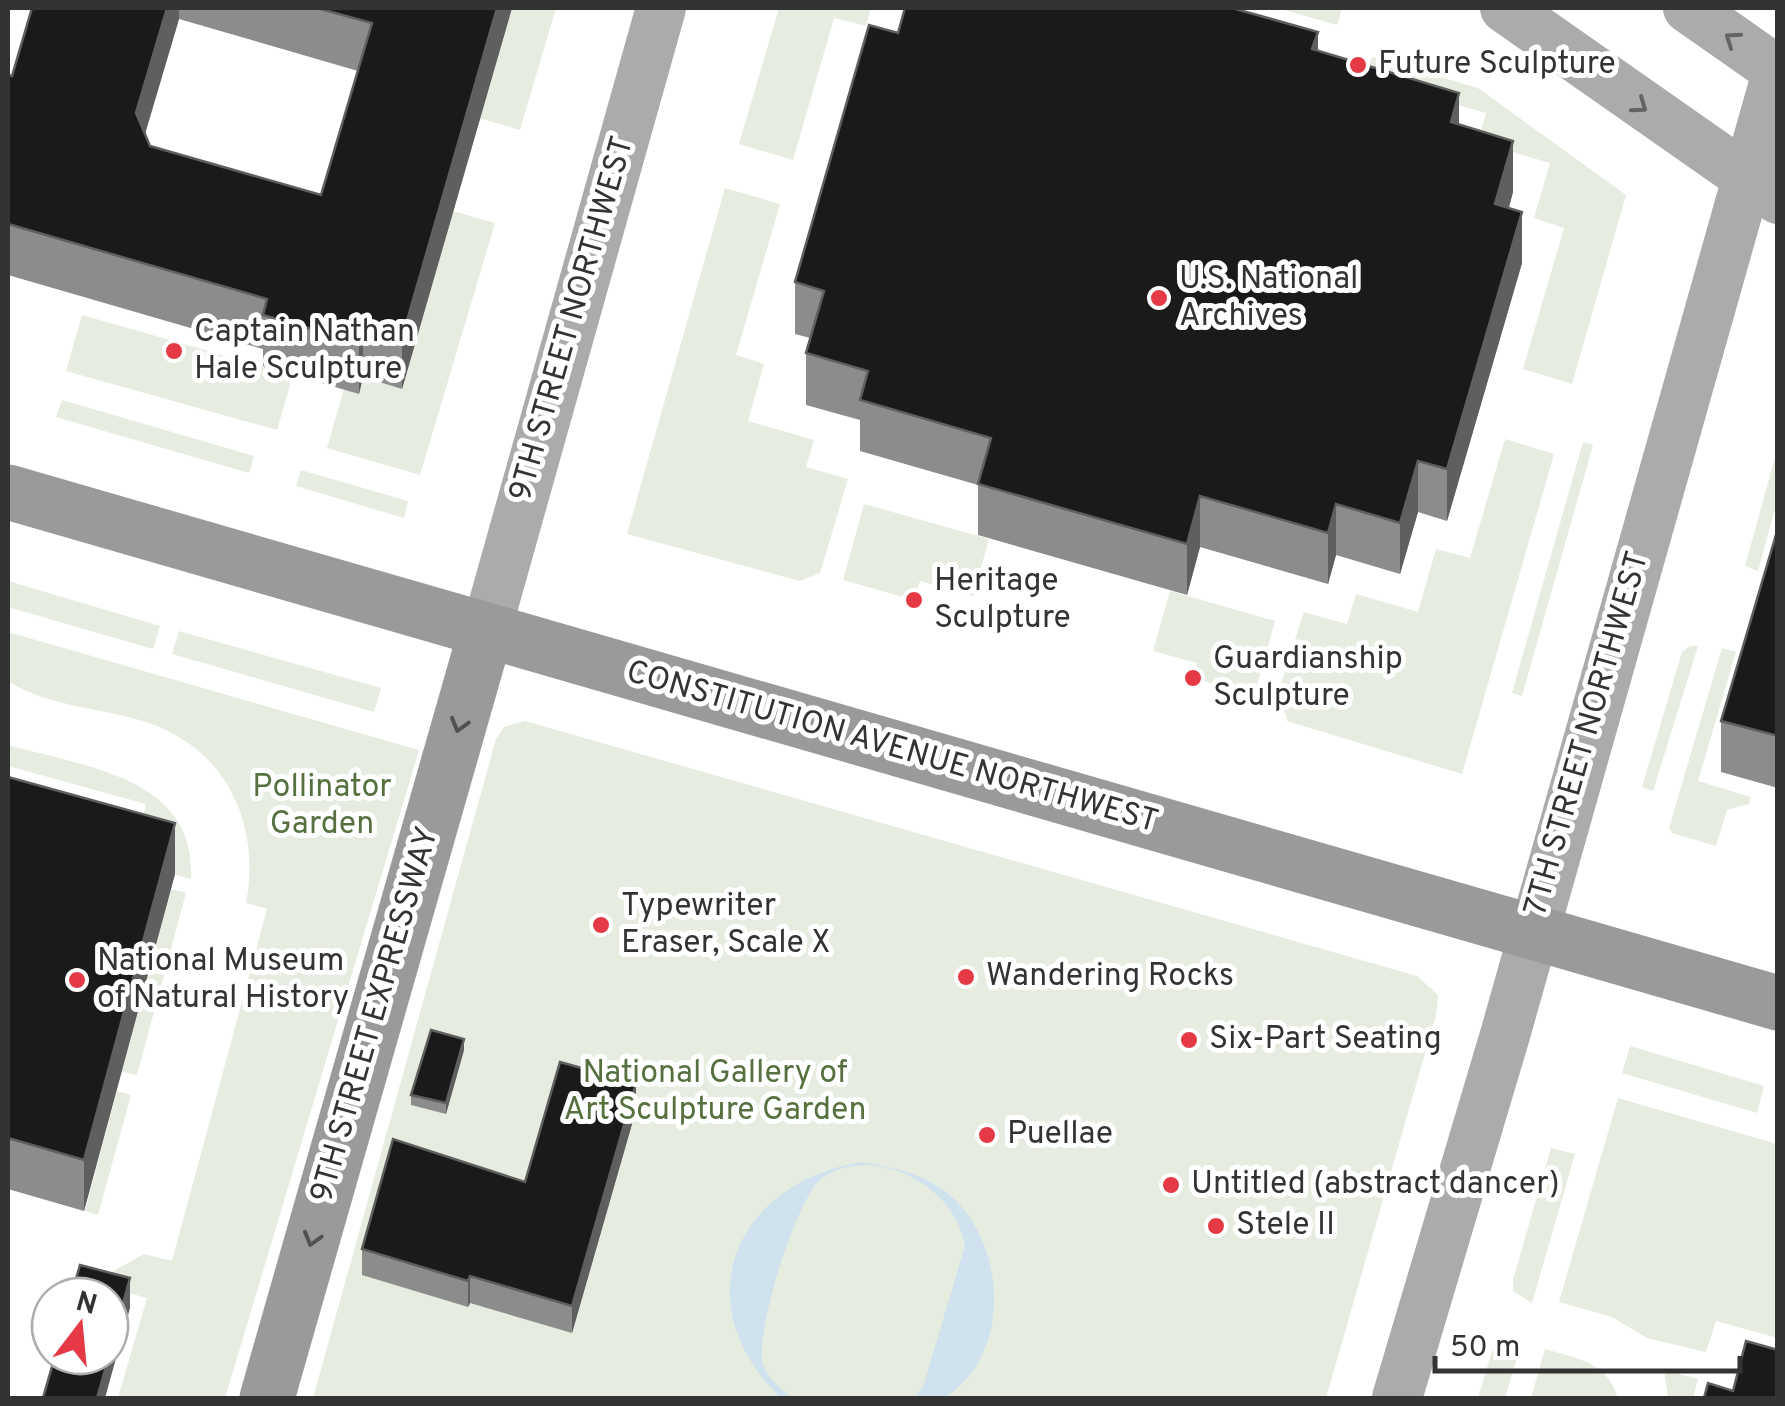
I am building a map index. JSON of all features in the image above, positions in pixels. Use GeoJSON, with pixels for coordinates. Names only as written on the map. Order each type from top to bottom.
{"type":"FeatureCollection","features":[{"type":"Feature","properties":{"kind":"highway","name":"CONSTITUTION AVENUE NORTHWEST"},"geometry":{"type":"LineString","coordinates":[[8,492],[1778,1003]]}},
{"type":"Feature","properties":{"kind":"highway","name":"9TH STREET EXPRESSWAY"},"geometry":{"type":"LineString","coordinates":[[267,1398],[486,631]]}},
{"type":"Feature","properties":{"kind":"main road","name":"9TH STREET NORTHWEST"},"geometry":{"type":"LineString","coordinates":[[486,631],[661,8]]}},
{"type":"Feature","properties":{"kind":"main road"},"geometry":{"type":"LineString","coordinates":[[1504,8],[1762,189]]}},
{"type":"Feature","properties":{"kind":"main road"},"geometry":{"type":"LineString","coordinates":[[1688,8],[1777,70]]}},
{"type":"Feature","properties":{"kind":"main road","name":"7TH STREET NORTHWEST"},"geometry":{"type":"LineString","coordinates":[[1398,1398],[1532,932],[1762,189],[1777,70]]}},
{"type":"Feature","properties":{"kind":"green space"},"geometry":{"type":"Polygon","coordinates":[[[512,8],[556,8],[520,130],[479,118],[512,8]]]}},
{"type":"Feature","properties":{"kind":"green space"},"geometry":{"type":"Polygon","coordinates":[[[779,8],[871,8],[866,26],[834,18],[793,160],[739,144],[779,8]]]}},
{"type":"Feature","properties":{"kind":"green space"},"geometry":{"type":"Polygon","coordinates":[[[1277,8],[1342,8],[1337,25],[1277,8]]]}},
{"type":"Feature","properties":{"kind":"green space"},"geometry":{"type":"Polygon","coordinates":[[[1372,57],[1478,88],[1626,195],[1572,384],[1523,369],[1564,228],[1534,218],[1550,163],[1478,142],[1486,113],[1366,78],[1372,57]]]}},
{"type":"Feature","properties":{"kind":"green space"},"geometry":{"type":"Polygon","coordinates":[[[725,188],[780,204],[736,355],[764,364],[748,421],[814,440],[806,467],[848,479],[820,573],[800,581],[627,534],[725,188]]]}},
{"type":"Feature","properties":{"kind":"green space"},"geometry":{"type":"Polygon","coordinates":[[[453,211],[495,223],[420,475],[327,448],[344,389],[359,394],[363,377],[402,389],[453,211]]]}},
{"type":"Feature","properties":{"kind":"green space"},"geometry":{"type":"Polygon","coordinates":[[[82,315],[293,375],[277,430],[66,371],[82,315]]]}},
{"type":"Feature","properties":{"kind":"green space"},"geometry":{"type":"Polygon","coordinates":[[[62,400],[254,456],[249,473],[56,417],[62,400]]]}},
{"type":"Feature","properties":{"kind":"green space"},"geometry":{"type":"Polygon","coordinates":[[[1505,439],[1554,454],[1462,774],[1287,721],[1286,714],[1274,706],[1304,612],[1347,624],[1356,594],[1418,612],[1436,549],[1470,558],[1505,439]]]}},
{"type":"Feature","properties":{"kind":"green space"},"geometry":{"type":"Polygon","coordinates":[[[1583,442],[1593,445],[1522,696],[1512,693],[1583,442]]]}},
{"type":"Feature","properties":{"kind":"green space"},"geometry":{"type":"Polygon","coordinates":[[[1777,450],[1777,502],[1758,571],[1745,566],[1777,450]]]}},
{"type":"Feature","properties":{"kind":"green space"},"geometry":{"type":"Polygon","coordinates":[[[301,470],[408,501],[404,518],[296,486],[301,470]]]}},
{"type":"Feature","properties":{"kind":"green space"},"geometry":{"type":"Polygon","coordinates":[[[864,504],[989,539],[973,596],[920,581],[914,600],[843,580],[864,504]]]}},
{"type":"Feature","properties":{"kind":"green space"},"geometry":{"type":"Polygon","coordinates":[[[8,581],[160,626],[153,649],[8,607],[8,581]]]}},
{"type":"Feature","properties":{"kind":"green space"},"geometry":{"type":"Polygon","coordinates":[[[1170,591],[1275,621],[1254,696],[1193,678],[1197,663],[1153,651],[1170,591]]]}},
{"type":"Feature","properties":{"kind":"green space"},"geometry":{"type":"Polygon","coordinates":[[[179,631],[381,688],[374,712],[172,654],[179,631]]]}},
{"type":"Feature","properties":{"kind":"green space","name":"Pollinator Garden"},"geometry":{"type":"Polygon","coordinates":[[[8,632],[419,750],[225,1398],[118,1398],[124,1376],[130,1376],[130,1357],[147,1298],[130,1293],[130,1276],[105,1276],[144,1254],[172,1261],[267,909],[246,903],[248,846],[242,819],[218,771],[176,735],[132,718],[41,696],[8,681],[8,632]]]}},
{"type":"Feature","properties":{"kind":"green space"},"geometry":{"type":"Polygon","coordinates":[[[1698,646],[1653,791],[1642,787],[1682,652],[1698,646]]]}},
{"type":"Feature","properties":{"kind":"green space"},"geometry":{"type":"Polygon","coordinates":[[[1722,648],[1736,652],[1698,781],[1751,797],[1749,804],[1727,810],[1716,846],[1672,833],[1669,828],[1722,648]]]}},
{"type":"Feature","properties":{"kind":"green space","name":"National Gallery of Art Sculpture Garden"},"geometry":{"type":"Polygon","coordinates":[[[525,721],[1417,976],[1438,995],[1436,1015],[1326,1398],[313,1398],[496,739],[504,727],[525,721]]]}},
{"type":"Feature","properties":{"kind":"green space"},"geometry":{"type":"Polygon","coordinates":[[[8,745],[101,770],[155,797],[175,818],[188,845],[191,879],[132,862],[146,804],[8,766],[8,745]]]}},
{"type":"Feature","properties":{"kind":"green space"},"geometry":{"type":"Polygon","coordinates":[[[171,889],[186,893],[137,1075],[122,1072],[171,889]]]}},
{"type":"Feature","properties":{"kind":"green space"},"geometry":{"type":"Polygon","coordinates":[[[1630,1046],[1764,1086],[1757,1113],[1622,1073],[1630,1046]]]}},
{"type":"Feature","properties":{"kind":"green space"},"geometry":{"type":"Polygon","coordinates":[[[117,1091],[131,1095],[98,1215],[85,1211],[117,1091]]]}},
{"type":"Feature","properties":{"kind":"green space"},"geometry":{"type":"Polygon","coordinates":[[[1618,1098],[1777,1144],[1777,1338],[1716,1321],[1706,1352],[1647,1338],[1612,1317],[1559,1302],[1618,1098]]]}},
{"type":"Feature","properties":{"kind":"green space"},"geometry":{"type":"Polygon","coordinates":[[[1551,1148],[1575,1154],[1532,1303],[1513,1291],[1513,1280],[1551,1148]]]}},
{"type":"Feature","properties":{"kind":"green space"},"geometry":{"type":"Polygon","coordinates":[[[1499,1343],[1521,1344],[1505,1398],[1478,1398],[1492,1351],[1499,1343]]]}},
{"type":"Feature","properties":{"kind":"green space"},"geometry":{"type":"Polygon","coordinates":[[[1545,1349],[1599,1369],[1618,1398],[1531,1398],[1545,1349]]]}},
{"type":"Feature","properties":{"kind":"green space"},"geometry":{"type":"Polygon","coordinates":[[[1664,1370],[1698,1379],[1693,1398],[1668,1398],[1664,1370]]]}},
{"type":"Feature","properties":{"kind":"water"},"geometry":{"type":"Polygon","coordinates":[[[862,1162],[893,1168],[933,1183],[964,1209],[980,1235],[990,1264],[994,1294],[992,1325],[983,1353],[967,1378],[944,1398],[914,1398],[923,1387],[965,1246],[958,1224],[929,1188],[887,1168],[842,1168],[822,1178],[801,1210],[771,1297],[762,1348],[768,1374],[793,1398],[781,1398],[751,1362],[735,1324],[730,1288],[737,1253],[754,1221],[781,1195],[818,1174],[862,1162]]]}},
{"type":"Feature","properties":{"kind":"building"},"geometry":{"type":"Polygon","coordinates":[[[32,8],[167,8],[136,113],[150,146],[321,195],[372,23],[317,8],[497,8],[402,338],[363,326],[359,343],[263,315],[267,299],[8,224],[8,75],[12,76],[32,8]]]}},
{"type":"Feature","properties":{"kind":"building","name":"U.S. National Archives"},"geometry":{"type":"Polygon","coordinates":[[[905,8],[1232,8],[1318,32],[1312,49],[1459,93],[1451,122],[1513,141],[1495,204],[1522,212],[1447,469],[1418,461],[1400,523],[1336,504],[1328,533],[1200,496],[1187,544],[978,484],[991,438],[860,400],[868,371],[806,353],[824,291],[795,282],[869,25],[898,33],[905,8]]]}},
{"type":"Feature","properties":{"kind":"building"},"geometry":{"type":"Polygon","coordinates":[[[1778,528],[1778,736],[1721,721],[1778,528]]]}},
{"type":"Feature","properties":{"kind":"building","name":"National Museum of Natural History"},"geometry":{"type":"Polygon","coordinates":[[[8,777],[175,823],[84,1160],[8,1138],[8,777]]]}},
{"type":"Feature","properties":{"kind":"building"},"geometry":{"type":"Polygon","coordinates":[[[431,1030],[464,1039],[446,1103],[411,1095],[431,1030]]]}},
{"type":"Feature","properties":{"kind":"building"},"geometry":{"type":"Polygon","coordinates":[[[560,1062],[636,1083],[572,1306],[470,1276],[468,1281],[362,1249],[393,1139],[525,1182],[560,1062]]]}},
{"type":"Feature","properties":{"kind":"building"},"geometry":{"type":"Polygon","coordinates":[[[80,1265],[122,1276],[77,1276],[80,1265]]]}},
{"type":"Feature","properties":{"kind":"building"},"geometry":{"type":"Polygon","coordinates":[[[1746,1341],[1778,1350],[1778,1398],[1704,1398],[1708,1383],[1733,1391],[1746,1341]]]}},
{"type":"Feature","properties":{"kind":"building"},"geometry":{"type":"Polygon","coordinates":[[[49,1376],[103,1376],[97,1398],[43,1398],[49,1376]]]}},
{"type":"Feature","properties":{"kind":"place","name":"Future Sculpture"},"geometry":{"type":"Point","coordinates":[1358,65]}},
{"type":"Feature","properties":{"kind":"place","name":"U.S. National Archives"},"geometry":{"type":"Point","coordinates":[1159,298]}},
{"type":"Feature","properties":{"kind":"place","name":"Captain Nathan Hale Sculpture"},"geometry":{"type":"Point","coordinates":[174,351]}},
{"type":"Feature","properties":{"kind":"place","name":"Heritage Sculpture"},"geometry":{"type":"Point","coordinates":[914,600]}},
{"type":"Feature","properties":{"kind":"place","name":"Guardianship Sculpture"},"geometry":{"type":"Point","coordinates":[1193,678]}},
{"type":"Feature","properties":{"kind":"place","name":"Typewriter Eraser, Scale X"},"geometry":{"type":"Point","coordinates":[601,925]}},
{"type":"Feature","properties":{"kind":"place","name":"Wandering Rocks"},"geometry":{"type":"Point","coordinates":[966,977]}},
{"type":"Feature","properties":{"kind":"place","name":"National Museum of Natural History"},"geometry":{"type":"Point","coordinates":[77,980]}},
{"type":"Feature","properties":{"kind":"place","name":"Six-Part Seating"},"geometry":{"type":"Point","coordinates":[1189,1040]}},
{"type":"Feature","properties":{"kind":"place","name":"Puellae"},"geometry":{"type":"Point","coordinates":[987,1135]}},
{"type":"Feature","properties":{"kind":"place","name":"Untitled (abstract dancer)"},"geometry":{"type":"Point","coordinates":[1171,1185]}},
{"type":"Feature","properties":{"kind":"place","name":"Stele II"},"geometry":{"type":"Point","coordinates":[1216,1226]}}]}
